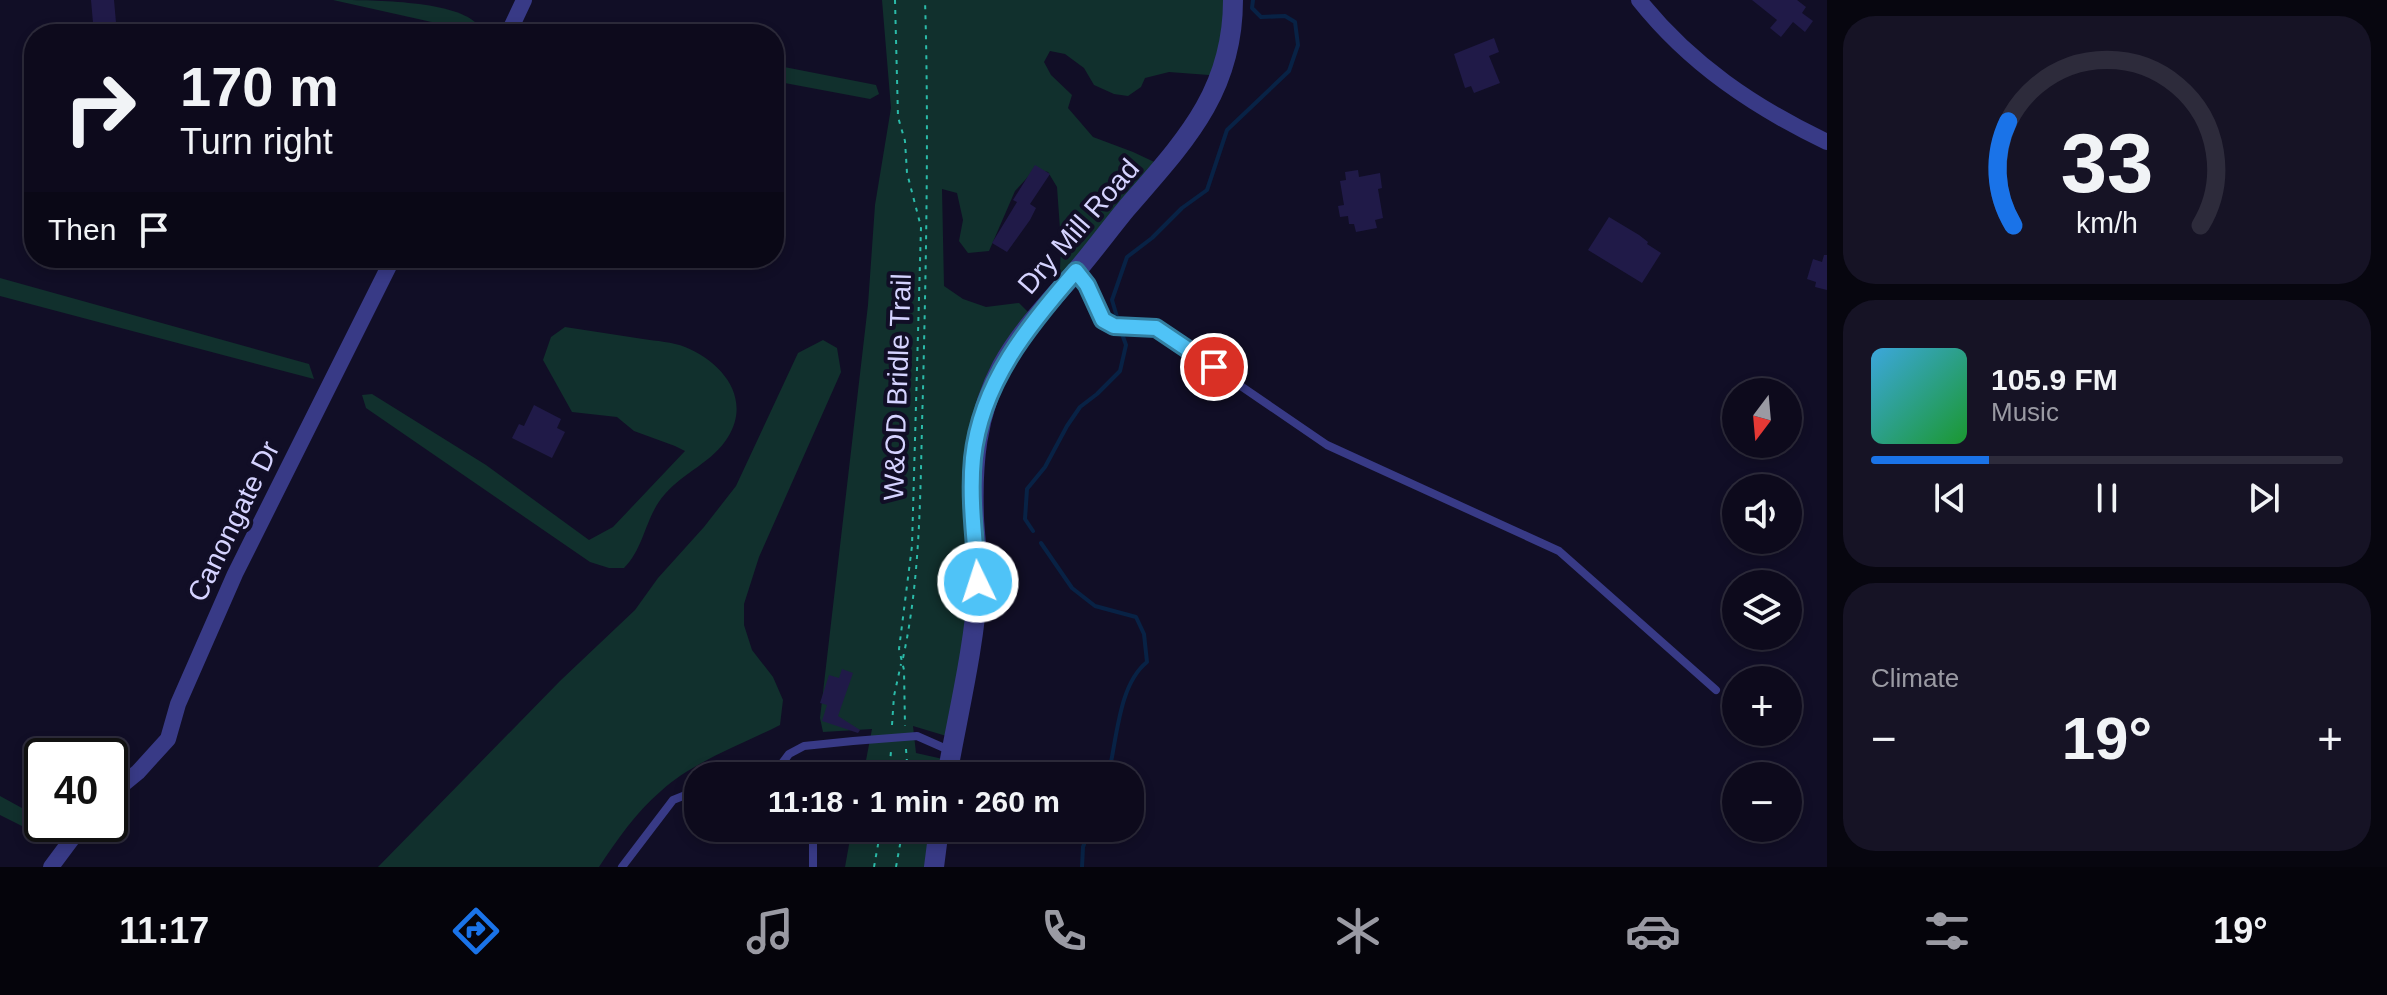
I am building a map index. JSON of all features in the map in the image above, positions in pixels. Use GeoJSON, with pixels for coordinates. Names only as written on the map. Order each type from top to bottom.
{"type":"FeatureCollection","features":[{"type":"Feature","properties":{"kind":"street"},"geometry":{"type":"LineString","coordinates":[[513,24],[524,0]]}},
{"type":"Feature","properties":{"kind":"street","name":"Dry Mill Road"},"geometry":{"type":"LineString","coordinates":[[949,762],[971,650],[978,582],[973,459],[981,414],[1003,364],[1040,312],[1162,171],[1200,118],[1222,76],[1233,31],[1233,0]]}},
{"type":"Feature","properties":{"kind":"street"},"geometry":{"type":"LineString","coordinates":[[1639,0],[1677,44],[1713,74],[1750,101],[1827,142]]}},
{"type":"Feature","properties":{"kind":"street","name":"Canongate Dr"},"geometry":{"type":"LineString","coordinates":[[128,780],[168,739],[183,692],[235,574],[388,268]]}},
{"type":"Feature","properties":{"kind":"street"},"geometry":{"type":"LineString","coordinates":[[51,867],[70,842]]}},
{"type":"Feature","properties":{"kind":"street"},"geometry":{"type":"LineString","coordinates":[[934,867],[937,842]]}},
{"type":"Feature","properties":{"kind":"lane"},"geometry":{"type":"LineString","coordinates":[[1076,271],[1087,285],[1103,320],[1114,326],[1156,328],[1327,445],[1559,551],[1716,690]]}},
{"type":"Feature","properties":{"kind":"lane"},"geometry":{"type":"LineString","coordinates":[[783,762],[789,754],[804,746],[905,736],[917,736],[951,751]]}},
{"type":"Feature","properties":{"kind":"lane"},"geometry":{"type":"LineString","coordinates":[[622,867],[673,800],[684,796]]}},
{"type":"Feature","properties":{"kind":"lane"},"geometry":{"type":"LineString","coordinates":[[813,842],[813,867]]}},
{"type":"Feature","properties":{"kind":"path","name":"W&OD Bridle Trail"},"geometry":{"type":"LineString","coordinates":[[895,0],[898,117],[905,141],[907,173],[921,227],[912,546],[899,649],[907,762]]}},
{"type":"Feature","properties":{"kind":"path"},"geometry":{"type":"LineString","coordinates":[[890,762],[894,696],[911,610],[921,445],[927,150],[925,0]]}},
{"type":"Feature","properties":{"kind":"path"},"geometry":{"type":"LineString","coordinates":[[874,867],[878,842]]}},
{"type":"Feature","properties":{"kind":"path"},"geometry":{"type":"LineString","coordinates":[[896,867],[900,842]]}},
{"type":"Feature","properties":{"kind":"green space"},"geometry":{"type":"Polygon","coordinates":[[[333,0],[429,6],[464,15],[476,23],[441,24],[333,0]]]}},
{"type":"Feature","properties":{"kind":"green space"},"geometry":{"type":"Polygon","coordinates":[[[882,0],[1233,0],[1222,76],[1169,72],[1145,78],[1141,87],[1128,96],[1114,94],[1094,85],[1084,68],[1065,54],[1050,51],[1044,62],[1051,75],[1072,95],[1068,108],[1093,137],[1165,167],[1055,295],[1061,243],[1057,187],[1048,172],[1035,169],[1015,191],[989,251],[968,253],[959,241],[963,220],[957,193],[942,189],[944,286],[963,299],[986,307],[1019,303],[1035,319],[988,398],[978,582],[953,738],[913,726],[916,753],[943,759],[942,762],[866,762],[872,729],[823,732],[820,718],[868,305],[875,205],[891,108],[882,0]]]}},
{"type":"Feature","properties":{"kind":"green space"},"geometry":{"type":"Polygon","coordinates":[[[784,67],[876,85],[879,94],[870,99],[784,83],[784,67]]]}},
{"type":"Feature","properties":{"kind":"green space"},"geometry":{"type":"Polygon","coordinates":[[[0,278],[309,364],[314,379],[0,296],[0,278]]]}},
{"type":"Feature","properties":{"kind":"green space"},"geometry":{"type":"Polygon","coordinates":[[[565,327],[685,347],[711,362],[735,395],[735,423],[728,437],[715,453],[665,494],[624,568],[609,568],[590,562],[366,408],[362,395],[372,394],[486,465],[589,540],[613,527],[685,451],[634,431],[617,417],[572,412],[543,360],[551,337],[565,327]]]}},
{"type":"Feature","properties":{"kind":"green space"},"geometry":{"type":"Polygon","coordinates":[[[823,340],[837,348],[841,372],[759,557],[744,604],[744,625],[752,650],[773,677],[783,700],[780,725],[703,762],[684,762],[684,774],[635,817],[599,867],[378,867],[560,681],[635,610],[658,578],[704,527],[736,486],[798,353],[823,340]]]}},
{"type":"Feature","properties":{"kind":"green space"},"geometry":{"type":"Polygon","coordinates":[[[0,796],[24,809],[24,827],[0,815],[0,796]]]}},
{"type":"Feature","properties":{"kind":"green space"},"geometry":{"type":"Polygon","coordinates":[[[849,842],[931,842],[928,867],[845,867],[849,842]]]}},
{"type":"Feature","properties":{"kind":"building"},"geometry":{"type":"Polygon","coordinates":[[[91,0],[114,0],[116,24],[93,24],[91,0]]]}},
{"type":"Feature","properties":{"kind":"building"},"geometry":{"type":"Polygon","coordinates":[[[1752,0],[1797,0],[1806,7],[1802,13],[1813,21],[1805,32],[1793,22],[1781,37],[1770,28],[1777,20],[1752,0]]]}},
{"type":"Feature","properties":{"kind":"building"},"geometry":{"type":"Polygon","coordinates":[[[1494,38],[1499,52],[1489,56],[1500,83],[1474,93],[1471,86],[1465,88],[1454,54],[1494,38]]]}},
{"type":"Feature","properties":{"kind":"building"},"geometry":{"type":"Polygon","coordinates":[[[1035,165],[1050,174],[1030,204],[1036,208],[1030,220],[1007,252],[992,243],[1035,165]]]}},
{"type":"Feature","properties":{"kind":"building"},"geometry":{"type":"Polygon","coordinates":[[[1358,170],[1359,177],[1380,173],[1382,188],[1378,189],[1383,218],[1375,220],[1377,228],[1356,232],[1354,224],[1349,224],[1348,216],[1340,217],[1338,206],[1344,205],[1340,181],[1346,180],[1345,172],[1358,170]]]}},
{"type":"Feature","properties":{"kind":"building"},"geometry":{"type":"Polygon","coordinates":[[[1609,217],[1661,253],[1642,283],[1588,250],[1609,217]]]}},
{"type":"Feature","properties":{"kind":"building"},"geometry":{"type":"Polygon","coordinates":[[[1824,255],[1827,255],[1827,290],[1815,287],[1816,282],[1807,279],[1813,259],[1822,262],[1824,255]]]}},
{"type":"Feature","properties":{"kind":"building"},"geometry":{"type":"Polygon","coordinates":[[[534,405],[561,419],[557,428],[565,432],[552,458],[512,438],[519,424],[524,426],[534,405]]]}},
{"type":"Feature","properties":{"kind":"building"},"geometry":{"type":"Polygon","coordinates":[[[842,669],[853,673],[838,716],[860,730],[858,733],[822,721],[827,705],[820,703],[829,675],[839,678],[842,669]]]}},
{"type":"Feature","properties":{"kind":"waterway"},"geometry":{"type":"LineString","coordinates":[[1117,317],[1112,300],[1127,257],[1207,190],[1227,130],[1289,71],[1298,45],[1295,22],[1285,16],[1261,17],[1252,8],[1253,0]]}},
{"type":"Feature","properties":{"kind":"waterway"},"geometry":{"type":"LineString","coordinates":[[1033,531],[1025,519],[1027,489],[1045,467],[1080,407],[1120,371],[1126,345],[1121,331]]}},
{"type":"Feature","properties":{"kind":"waterway"},"geometry":{"type":"LineString","coordinates":[[1041,543],[1072,588],[1095,606],[1136,617],[1144,634],[1147,662],[1137,672],[1124,699],[1111,762]]}},
{"type":"Feature","properties":{"kind":"waterway"},"geometry":{"type":"LineString","coordinates":[[1082,867],[1085,842]]}},
{"type":"Feature","properties":{"kind":"route"},"geometry":{"type":"LineString","coordinates":[[978,582],[973,459],[981,414],[1003,364],[1040,312],[1076,271],[1087,285],[1092,302],[1103,320],[1114,326],[1156,328],[1214,367]]}}]}
